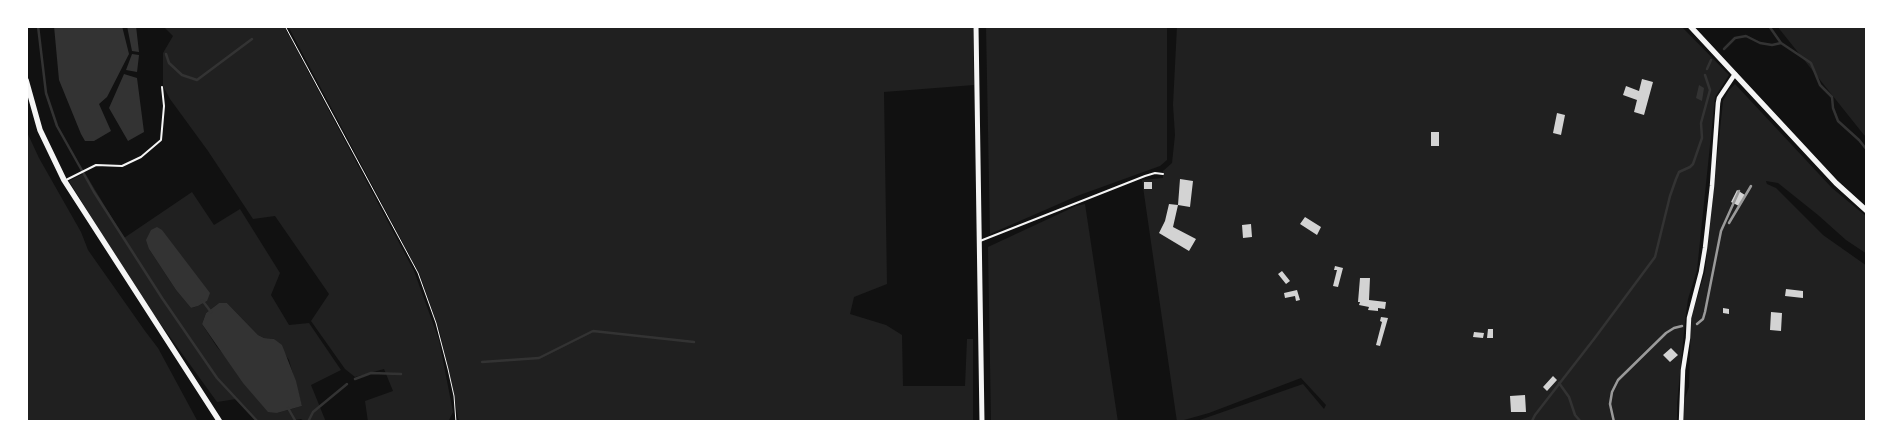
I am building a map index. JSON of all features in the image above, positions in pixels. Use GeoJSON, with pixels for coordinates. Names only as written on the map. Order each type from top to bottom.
{"type":"FeatureCollection","features":[{"type":"Feature","properties":{"kind":"main road"},"geometry":{"type":"LineString","coordinates":[[1690,26],[1836,183],[1867,211]]}},
{"type":"Feature","properties":{"kind":"main road"},"geometry":{"type":"LineString","coordinates":[[26,80],[40,130],[64,180],[220,422]]}},
{"type":"Feature","properties":{"kind":"street"},"geometry":{"type":"LineString","coordinates":[[976,26],[982,422]]}},
{"type":"Feature","properties":{"kind":"street"},"geometry":{"type":"LineString","coordinates":[[1681,422],[1683,370],[1689,318],[1705,248],[1718,103],[1719,98],[1735,74]]}},
{"type":"Feature","properties":{"kind":"lane"},"geometry":{"type":"LineString","coordinates":[[64,180],[96,165],[122,166],[141,157],[161,140],[164,106],[162,87]]}},
{"type":"Feature","properties":{"kind":"lane"},"geometry":{"type":"LineString","coordinates":[[980,241],[1145,176],[1155,173],[1163,174]]}},
{"type":"Feature","properties":{"kind":"path"},"geometry":{"type":"LineString","coordinates":[[285,26],[418,273],[436,323],[448,369],[456,422]]}},
{"type":"Feature","properties":{"kind":"shaded area"},"geometry":{"type":"Polygon","coordinates":[[[54,26],[122,26],[129,54],[107,97],[99,104],[111,131],[94,141],[85,141],[59,80],[54,26]]]}},
{"type":"Feature","properties":{"kind":"shaded area"},"geometry":{"type":"Polygon","coordinates":[[[127,26],[136,26],[139,52],[132,51],[127,26]]]}},
{"type":"Feature","properties":{"kind":"shaded area"},"geometry":{"type":"Polygon","coordinates":[[[163,26],[284,26],[414,271],[439,340],[453,412],[448,422],[368,422],[365,401],[393,391],[384,369],[355,377],[345,369],[311,321],[329,294],[275,216],[253,219],[208,151],[170,99],[163,86],[163,53],[173,36],[163,26]]]}},
{"type":"Feature","properties":{"kind":"shaded area"},"geometry":{"type":"Polygon","coordinates":[[[288,26],[973,26],[974,85],[884,92],[887,284],[854,297],[850,314],[886,325],[902,335],[903,386],[965,386],[967,339],[973,339],[973,422],[460,422],[439,329],[420,275],[288,26]]]}},
{"type":"Feature","properties":{"kind":"shaded area"},"geometry":{"type":"Polygon","coordinates":[[[986,26],[1167,26],[1167,160],[1160,166],[1077,196],[990,234],[986,26]]]}},
{"type":"Feature","properties":{"kind":"shaded area"},"geometry":{"type":"Polygon","coordinates":[[[1177,26],[1681,26],[1729,75],[1715,97],[1697,270],[1688,299],[1685,321],[1677,422],[1194,422],[1303,384],[1324,409],[1326,405],[1301,378],[1209,413],[1177,422],[1142,180],[1163,178],[1163,171],[1172,163],[1175,135],[1173,105],[1177,26]]]}},
{"type":"Feature","properties":{"kind":"shaded area"},"geometry":{"type":"Polygon","coordinates":[[[1777,26],[1867,26],[1867,137],[1864,135],[1777,26]]]}},
{"type":"Feature","properties":{"kind":"shaded area"},"geometry":{"type":"Polygon","coordinates":[[[132,54],[139,55],[137,72],[126,70],[132,54]]]}},
{"type":"Feature","properties":{"kind":"shaded area"},"geometry":{"type":"Polygon","coordinates":[[[124,74],[137,78],[144,132],[128,141],[109,108],[124,74]]]}},
{"type":"Feature","properties":{"kind":"shaded area"},"geometry":{"type":"Polygon","coordinates":[[[1735,84],[1832,188],[1867,217],[1867,254],[1846,240],[1778,183],[1766,181],[1767,184],[1776,188],[1823,235],[1867,266],[1867,422],[1683,422],[1683,404],[1689,387],[1691,318],[1705,272],[1723,101],[1735,84]]]}},
{"type":"Feature","properties":{"kind":"shaded area"},"geometry":{"type":"Polygon","coordinates":[[[1699,85],[1704,88],[1702,101],[1696,98],[1699,85]]]}},
{"type":"Feature","properties":{"kind":"shaded area"},"geometry":{"type":"Polygon","coordinates":[[[26,130],[39,158],[81,232],[88,250],[158,348],[198,422],[26,422],[26,130]]]}},
{"type":"Feature","properties":{"kind":"shaded area"},"geometry":{"type":"Polygon","coordinates":[[[85,173],[124,238],[192,192],[214,225],[240,209],[280,273],[271,295],[289,325],[309,323],[341,370],[311,385],[326,422],[306,422],[301,419],[294,422],[257,422],[236,399],[217,402],[139,294],[69,181],[85,173]],[[149,249],[176,290],[191,308],[207,301],[149,249]],[[219,303],[206,313],[202,324],[217,347],[277,413],[302,406],[289,360],[274,339],[258,335],[227,303],[219,303]]]}},
{"type":"Feature","properties":{"kind":"shaded area"},"geometry":{"type":"Polygon","coordinates":[[[1085,204],[1118,422],[991,422],[988,247],[1076,206],[1085,204]]]}},
{"type":"Feature","properties":{"kind":"shaded area"},"geometry":{"type":"Polygon","coordinates":[[[157,227],[162,230],[210,293],[207,301],[191,308],[176,290],[149,249],[146,240],[151,230],[157,227]]]}},
{"type":"Feature","properties":{"kind":"shaded area"},"geometry":{"type":"Polygon","coordinates":[[[219,303],[227,303],[258,335],[274,339],[282,345],[296,381],[302,406],[277,413],[268,412],[243,383],[202,324],[206,313],[219,303]]]}},
{"type":"Feature","properties":{"kind":"building"},"geometry":{"type":"Polygon","coordinates":[[[1642,79],[1653,82],[1644,115],[1634,112],[1637,100],[1623,95],[1626,86],[1639,91],[1642,79]]]}},
{"type":"Feature","properties":{"kind":"building"},"geometry":{"type":"Polygon","coordinates":[[[1557,113],[1565,115],[1561,135],[1553,133],[1557,113]]]}},
{"type":"Feature","properties":{"kind":"building"},"geometry":{"type":"Polygon","coordinates":[[[1431,132],[1439,132],[1439,146],[1431,146],[1431,132]]]}},
{"type":"Feature","properties":{"kind":"building"},"geometry":{"type":"Polygon","coordinates":[[[1180,179],[1193,181],[1190,207],[1178,205],[1180,179]]]}},
{"type":"Feature","properties":{"kind":"building"},"geometry":{"type":"Polygon","coordinates":[[[1144,182],[1152,182],[1152,189],[1144,189],[1144,182]]]}},
{"type":"Feature","properties":{"kind":"building"},"geometry":{"type":"Polygon","coordinates":[[[1737,190],[1745,195],[1739,206],[1731,202],[1737,190]]]}},
{"type":"Feature","properties":{"kind":"building"},"geometry":{"type":"Polygon","coordinates":[[[1169,204],[1178,205],[1173,227],[1196,239],[1189,251],[1159,233],[1165,221],[1169,204]]]}},
{"type":"Feature","properties":{"kind":"building"},"geometry":{"type":"Polygon","coordinates":[[[1305,217],[1321,227],[1317,235],[1300,224],[1305,217]]]}},
{"type":"Feature","properties":{"kind":"building"},"geometry":{"type":"Polygon","coordinates":[[[1251,224],[1252,237],[1243,238],[1242,225],[1251,224]]]}},
{"type":"Feature","properties":{"kind":"building"},"geometry":{"type":"Polygon","coordinates":[[[1335,266],[1343,268],[1338,287],[1333,286],[1337,270],[1334,270],[1335,266]]]}},
{"type":"Feature","properties":{"kind":"building"},"geometry":{"type":"Polygon","coordinates":[[[1282,271],[1290,281],[1286,284],[1278,274],[1282,271]]]}},
{"type":"Feature","properties":{"kind":"building"},"geometry":{"type":"Polygon","coordinates":[[[1360,278],[1370,278],[1369,300],[1386,302],[1385,309],[1378,308],[1378,311],[1368,310],[1369,307],[1359,305],[1360,278]]]}},
{"type":"Feature","properties":{"kind":"building"},"geometry":{"type":"Polygon","coordinates":[[[1786,289],[1803,291],[1803,298],[1785,296],[1786,289]]]}},
{"type":"Feature","properties":{"kind":"building"},"geometry":{"type":"Polygon","coordinates":[[[1297,290],[1300,300],[1296,301],[1295,296],[1285,298],[1284,293],[1297,290]]]}},
{"type":"Feature","properties":{"kind":"building"},"geometry":{"type":"Polygon","coordinates":[[[1723,308],[1729,309],[1729,314],[1723,313],[1723,308]]]}},
{"type":"Feature","properties":{"kind":"building"},"geometry":{"type":"Polygon","coordinates":[[[1771,312],[1782,313],[1781,331],[1770,330],[1771,312]]]}},
{"type":"Feature","properties":{"kind":"building"},"geometry":{"type":"Polygon","coordinates":[[[1381,317],[1388,318],[1380,346],[1376,345],[1382,322],[1380,321],[1381,317]]]}},
{"type":"Feature","properties":{"kind":"building"},"geometry":{"type":"Polygon","coordinates":[[[1488,329],[1493,329],[1493,338],[1487,338],[1488,329]]]}},
{"type":"Feature","properties":{"kind":"building"},"geometry":{"type":"Polygon","coordinates":[[[1474,332],[1484,333],[1483,338],[1473,337],[1474,332]]]}},
{"type":"Feature","properties":{"kind":"building"},"geometry":{"type":"Polygon","coordinates":[[[1671,348],[1678,355],[1670,362],[1663,355],[1671,348]]]}},
{"type":"Feature","properties":{"kind":"building"},"geometry":{"type":"Polygon","coordinates":[[[1553,376],[1557,380],[1547,391],[1543,387],[1553,376]]]}},
{"type":"Feature","properties":{"kind":"building"},"geometry":{"type":"Polygon","coordinates":[[[1525,395],[1526,412],[1511,412],[1510,396],[1525,395]]]}},
{"type":"Feature","properties":{"kind":"waterway"},"geometry":{"type":"LineString","coordinates":[[38,26],[46,93],[57,126],[94,192],[162,298],[217,378],[258,422]]}},
{"type":"Feature","properties":{"kind":"waterway"},"geometry":{"type":"LineString","coordinates":[[1769,26],[1781,43],[1811,63],[1820,85],[1832,97],[1833,108],[1838,121],[1867,150]]}},
{"type":"Feature","properties":{"kind":"waterway"},"geometry":{"type":"LineString","coordinates":[[1724,49],[1735,38],[1746,36],[1760,43],[1772,45],[1781,43]]}},
{"type":"Feature","properties":{"kind":"waterway"},"geometry":{"type":"LineString","coordinates":[[166,54],[169,63],[182,75],[197,80],[252,39]]}},
{"type":"Feature","properties":{"kind":"waterway"},"geometry":{"type":"LineString","coordinates":[[1707,69],[1711,60]]}},
{"type":"Feature","properties":{"kind":"waterway"},"geometry":{"type":"LineString","coordinates":[[1487,422],[1532,421],[1655,257],[1676,179],[1679,172],[1693,164],[1702,138],[1701,123],[1710,90],[1705,75]]}},
{"type":"Feature","properties":{"kind":"waterway"},"geometry":{"type":"LineString","coordinates":[[202,300],[211,312]]}},
{"type":"Feature","properties":{"kind":"waterway"},"geometry":{"type":"LineString","coordinates":[[482,362],[539,358],[593,331],[694,342]]}},
{"type":"Feature","properties":{"kind":"waterway"},"geometry":{"type":"LineString","coordinates":[[355,379],[371,373],[401,374]]}},
{"type":"Feature","properties":{"kind":"waterway"},"geometry":{"type":"LineString","coordinates":[[1559,383],[1569,397],[1575,415],[1581,422]]}},
{"type":"Feature","properties":{"kind":"waterway"},"geometry":{"type":"LineString","coordinates":[[308,422],[313,412],[347,384]]}},
{"type":"Feature","properties":{"kind":"waterway"},"geometry":{"type":"LineString","coordinates":[[288,408],[296,422]]}},
{"type":"Feature","properties":{"kind":"railway"},"geometry":{"type":"LineString","coordinates":[[1729,223],[1751,186]]}},
{"type":"Feature","properties":{"kind":"railway"},"geometry":{"type":"LineString","coordinates":[[1697,324],[1703,319],[1705,312],[1721,231],[1739,191]]}},
{"type":"Feature","properties":{"kind":"railway"},"geometry":{"type":"LineString","coordinates":[[1614,422],[1610,404],[1612,392],[1618,380],[1666,333],[1682,326]]}}]}
